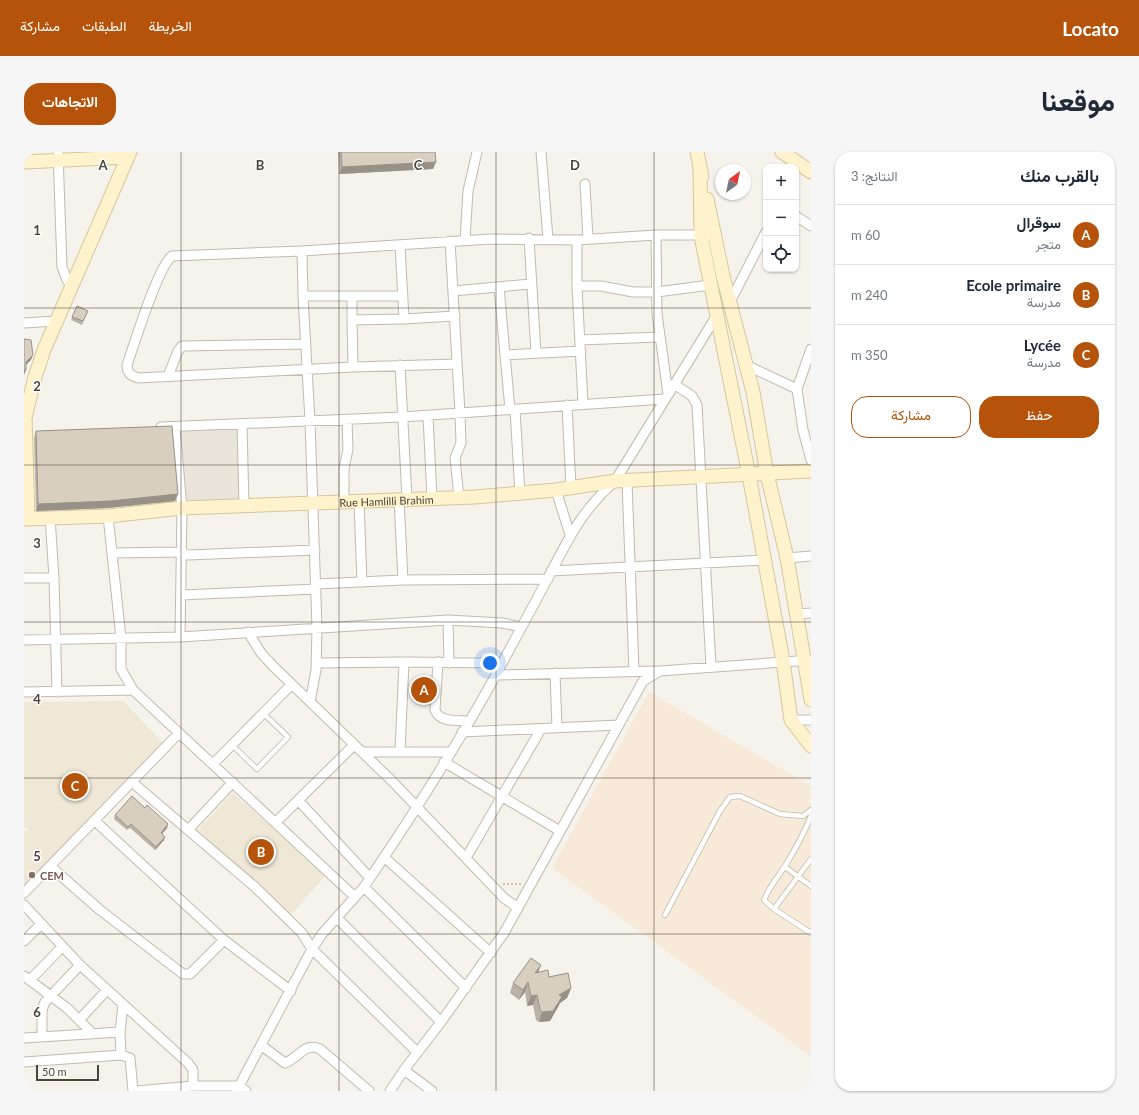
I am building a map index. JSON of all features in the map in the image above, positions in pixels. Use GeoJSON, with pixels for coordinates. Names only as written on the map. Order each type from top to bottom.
{"type":"FeatureCollection","features":[{"type":"Feature","properties":{"kind":"street"},"geometry":{"type":"LineString","coordinates":[[465,240],[468,191],[477,152]]}},
{"type":"Feature","properties":{"kind":"street"},"geometry":{"type":"LineString","coordinates":[[541,152],[548,239]]}},
{"type":"Feature","properties":{"kind":"street"},"geometry":{"type":"LineString","coordinates":[[697,152],[708,236],[710,285],[719,321],[749,475],[783,661],[791,720],[811,746]]}},
{"type":"Feature","properties":{"kind":"street"},"geometry":{"type":"LineString","coordinates":[[782,152],[794,164]]}},
{"type":"Feature","properties":{"kind":"street"},"geometry":{"type":"LineString","coordinates":[[24,162],[59,157],[129,154],[56,321],[35,377],[25,418],[29,432],[26,519]]}},
{"type":"Feature","properties":{"kind":"street"},"geometry":{"type":"LineString","coordinates":[[59,157],[62,267],[67,280],[72,286]]}},
{"type":"Feature","properties":{"kind":"street"},"geometry":{"type":"LineString","coordinates":[[799,168],[811,172]]}},
{"type":"Feature","properties":{"kind":"street"},"geometry":{"type":"LineString","coordinates":[[585,184],[588,239]]}},
{"type":"Feature","properties":{"kind":"street"},"geometry":{"type":"LineString","coordinates":[[799,218],[811,226]]}},
{"type":"Feature","properties":{"kind":"street"},"geometry":{"type":"LineString","coordinates":[[457,364],[307,369],[138,378],[130,375],[127,371],[126,365],[160,273],[168,259],[172,256],[302,251],[465,240],[528,238],[577,240],[656,235],[708,236]]}},
{"type":"Feature","properties":{"kind":"street"},"geometry":{"type":"LineString","coordinates":[[656,235],[657,292],[666,397]]}},
{"type":"Feature","properties":{"kind":"street"},"geometry":{"type":"LineString","coordinates":[[708,236],[730,302],[753,392],[767,474],[787,558],[797,614],[808,660],[811,700]]}},
{"type":"Feature","properties":{"kind":"street"},"geometry":{"type":"LineString","coordinates":[[730,302],[764,236]]}},
{"type":"Feature","properties":{"kind":"street"},"geometry":{"type":"LineString","coordinates":[[528,238],[536,352]]}},
{"type":"Feature","properties":{"kind":"street"},"geometry":{"type":"LineString","coordinates":[[577,240],[577,286],[583,404]]}},
{"type":"Feature","properties":{"kind":"street"},"geometry":{"type":"LineString","coordinates":[[450,241],[460,413],[460,443],[455,458],[459,498]]}},
{"type":"Feature","properties":{"kind":"street"},"geometry":{"type":"LineString","coordinates":[[400,245],[404,319]]}},
{"type":"Feature","properties":{"kind":"street"},"geometry":{"type":"LineString","coordinates":[[302,251],[302,296],[310,421],[317,628],[316,663],[310,702]]}},
{"type":"Feature","properties":{"kind":"street"},"geometry":{"type":"LineString","coordinates":[[453,291],[531,284]]}},
{"type":"Feature","properties":{"kind":"street"},"geometry":{"type":"LineString","coordinates":[[577,286],[601,286],[634,292],[657,292],[710,285]]}},
{"type":"Feature","properties":{"kind":"street"},"geometry":{"type":"LineString","coordinates":[[498,287],[505,355],[513,409],[520,494]]}},
{"type":"Feature","properties":{"kind":"street"},"geometry":{"type":"LineString","coordinates":[[302,296],[403,296]]}},
{"type":"Feature","properties":{"kind":"street"},"geometry":{"type":"LineString","coordinates":[[352,297],[353,367]]}},
{"type":"Feature","properties":{"kind":"street"},"geometry":{"type":"LineString","coordinates":[[352,320],[455,316]]}},
{"type":"Feature","properties":{"kind":"street"},"geometry":{"type":"LineString","coordinates":[[24,323],[56,321]]}},
{"type":"Feature","properties":{"kind":"street"},"geometry":{"type":"LineString","coordinates":[[719,321],[735,322]]}},
{"type":"Feature","properties":{"kind":"street"},"geometry":{"type":"LineString","coordinates":[[24,1062],[121,1055],[130,1058],[134,1091],[198,1088],[241,1089],[312,949],[322,934],[364,887],[384,858],[417,807],[496,675],[570,535],[596,498],[621,481],[666,397],[719,321]]}},
{"type":"Feature","properties":{"kind":"street"},"geometry":{"type":"LineString","coordinates":[[580,340],[660,337]]}},
{"type":"Feature","properties":{"kind":"street"},"geometry":{"type":"LineString","coordinates":[[168,376],[178,351],[182,346],[306,344]]}},
{"type":"Feature","properties":{"kind":"street"},"geometry":{"type":"LineString","coordinates":[[811,349],[797,389],[803,430],[811,460]]}},
{"type":"Feature","properties":{"kind":"street"},"geometry":{"type":"LineString","coordinates":[[505,355],[536,352],[581,351]]}},
{"type":"Feature","properties":{"kind":"street"},"geometry":{"type":"LineString","coordinates":[[400,365],[402,417],[403,580]]}},
{"type":"Feature","properties":{"kind":"street"},"geometry":{"type":"LineString","coordinates":[[746,365],[797,389]]}},
{"type":"Feature","properties":{"kind":"street"},"geometry":{"type":"LineString","coordinates":[[674,384],[692,396],[696,405],[711,667]]}},
{"type":"Feature","properties":{"kind":"street"},"geometry":{"type":"LineString","coordinates":[[154,427],[428,416],[666,397]]}},
{"type":"Feature","properties":{"kind":"street"},"geometry":{"type":"LineString","coordinates":[[567,405],[571,488]]}},
{"type":"Feature","properties":{"kind":"street"},"geometry":{"type":"LineString","coordinates":[[428,416],[432,498]]}},
{"type":"Feature","properties":{"kind":"street"},"geometry":{"type":"LineString","coordinates":[[344,502],[344,469],[348,449],[347,420]]}},
{"type":"Feature","properties":{"kind":"street"},"geometry":{"type":"LineString","coordinates":[[242,424],[244,506]]}},
{"type":"Feature","properties":{"kind":"street"},"geometry":{"type":"LineString","coordinates":[[175,427],[182,508],[180,637]]}},
{"type":"Feature","properties":{"kind":"street","name":"Rue Hamlilli Brahim"},"geometry":{"type":"LineString","coordinates":[[26,519],[108,516],[182,508],[459,498],[520,494],[621,481],[811,472]]}},
{"type":"Feature","properties":{"kind":"street"},"geometry":{"type":"LineString","coordinates":[[621,481],[630,567],[634,671]]}},
{"type":"Feature","properties":{"kind":"street"},"geometry":{"type":"LineString","coordinates":[[556,490],[570,535]]}},
{"type":"Feature","properties":{"kind":"street"},"geometry":{"type":"LineString","coordinates":[[359,501],[362,582]]}},
{"type":"Feature","properties":{"kind":"street"},"geometry":{"type":"LineString","coordinates":[[108,516],[121,638],[121,669],[133,690],[355,897]]}},
{"type":"Feature","properties":{"kind":"street"},"geometry":{"type":"LineString","coordinates":[[50,517],[54,578],[57,692]]}},
{"type":"Feature","properties":{"kind":"street"},"geometry":{"type":"LineString","coordinates":[[112,553],[181,552],[188,555],[314,550]]}},
{"type":"Feature","properties":{"kind":"street"},"geometry":{"type":"LineString","coordinates":[[787,558],[811,556]]}},
{"type":"Feature","properties":{"kind":"street"},"geometry":{"type":"LineString","coordinates":[[181,595],[362,582],[549,575],[630,567],[764,560]]}},
{"type":"Feature","properties":{"kind":"street"},"geometry":{"type":"LineString","coordinates":[[24,578],[54,578]]}},
{"type":"Feature","properties":{"kind":"street"},"geometry":{"type":"LineString","coordinates":[[797,614],[811,613]]}},
{"type":"Feature","properties":{"kind":"street"},"geometry":{"type":"LineString","coordinates":[[24,640],[180,637],[448,620],[502,623],[521,628]]}},
{"type":"Feature","properties":{"kind":"street"},"geometry":{"type":"LineString","coordinates":[[448,620],[449,663]]}},
{"type":"Feature","properties":{"kind":"street"},"geometry":{"type":"LineString","coordinates":[[248,632],[261,653],[291,685],[362,752],[491,884],[518,908]]}},
{"type":"Feature","properties":{"kind":"street"},"geometry":{"type":"LineString","coordinates":[[496,675],[660,671],[808,660]]}},
{"type":"Feature","properties":{"kind":"street"},"geometry":{"type":"LineString","coordinates":[[400,751],[404,662]]}},
{"type":"Feature","properties":{"kind":"street"},"geometry":{"type":"LineString","coordinates":[[438,662],[435,710],[437,715],[441,719],[469,721]]}},
{"type":"Feature","properties":{"kind":"street"},"geometry":{"type":"LineString","coordinates":[[316,663],[502,663]]}},
{"type":"Feature","properties":{"kind":"street"},"geometry":{"type":"LineString","coordinates":[[390,1091],[417,1052],[441,1022],[491,953],[518,908],[530,884],[644,682],[660,671]]}},
{"type":"Feature","properties":{"kind":"street"},"geometry":{"type":"LineString","coordinates":[[555,673],[557,728]]}},
{"type":"Feature","properties":{"kind":"street"},"geometry":{"type":"LineString","coordinates":[[213,764],[291,685]]}},
{"type":"Feature","properties":{"kind":"street"},"geometry":{"type":"LineString","coordinates":[[24,692],[133,690]]}},
{"type":"Feature","properties":{"kind":"street"},"geometry":{"type":"LineString","coordinates":[[791,720],[811,720]]}},
{"type":"Feature","properties":{"kind":"street"},"geometry":{"type":"LineString","coordinates":[[462,732],[619,725]]}},
{"type":"Feature","properties":{"kind":"street"},"geometry":{"type":"LineString","coordinates":[[466,858],[541,728]]}},
{"type":"Feature","properties":{"kind":"street"},"geometry":{"type":"LineString","coordinates":[[24,893],[179,733]]}},
{"type":"Feature","properties":{"kind":"street"},"geometry":{"type":"LineString","coordinates":[[276,822],[354,745]]}},
{"type":"Feature","properties":{"kind":"street"},"geometry":{"type":"LineString","coordinates":[[362,752],[450,752]]}},
{"type":"Feature","properties":{"kind":"street"},"geometry":{"type":"LineString","coordinates":[[444,762],[560,831]]}},
{"type":"Feature","properties":{"kind":"street"},"geometry":{"type":"LineString","coordinates":[[132,782],[189,829],[255,887],[302,933],[312,949],[417,1052]]}},
{"type":"Feature","properties":{"kind":"street"},"geometry":{"type":"LineString","coordinates":[[189,829],[233,782]]}},
{"type":"Feature","properties":{"kind":"street"},"geometry":{"type":"LineString","coordinates":[[298,800],[370,878]]}},
{"type":"Feature","properties":{"kind":"street"},"geometry":{"type":"LineString","coordinates":[[95,821],[224,940],[291,991]]}},
{"type":"Feature","properties":{"kind":"street"},"geometry":{"type":"LineString","coordinates":[[384,858],[491,953]]}},
{"type":"Feature","properties":{"kind":"street"},"geometry":{"type":"LineString","coordinates":[[50,866],[100,910],[183,974],[190,974],[224,940]]}},
{"type":"Feature","properties":{"kind":"street"},"geometry":{"type":"LineString","coordinates":[[364,887],[466,988]]}},
{"type":"Feature","properties":{"kind":"street"},"geometry":{"type":"LineString","coordinates":[[24,905],[80,965],[188,1063],[193,1070],[198,1088]]}},
{"type":"Feature","properties":{"kind":"street"},"geometry":{"type":"LineString","coordinates":[[337,918],[441,1022]]}},
{"type":"Feature","properties":{"kind":"street"},"geometry":{"type":"LineString","coordinates":[[24,941],[41,924]]}},
{"type":"Feature","properties":{"kind":"street"},"geometry":{"type":"LineString","coordinates":[[62,947],[27,978],[67,1008],[92,1033]]}},
{"type":"Feature","properties":{"kind":"street"},"geometry":{"type":"LineString","coordinates":[[42,1036],[42,1010],[45,1002],[80,965]]}},
{"type":"Feature","properties":{"kind":"street"},"geometry":{"type":"LineString","coordinates":[[79,1020],[107,990]]}},
{"type":"Feature","properties":{"kind":"street"},"geometry":{"type":"LineString","coordinates":[[121,1055],[120,1032],[123,1004]]}},
{"type":"Feature","properties":{"kind":"street"},"geometry":{"type":"LineString","coordinates":[[24,1038],[120,1032]]}},
{"type":"Feature","properties":{"kind":"street"},"geometry":{"type":"LineString","coordinates":[[262,1046],[285,1063],[308,1047],[320,1049],[366,1090]]}},
{"type":"Feature","properties":{"kind":"street"},"geometry":{"type":"LineString","coordinates":[[404,1070],[432,1091]]}},
{"type":"Feature","properties":{"kind":"lane"},"geometry":{"type":"LineString","coordinates":[[232,745],[257,769],[288,737],[263,713]]}},
{"type":"Feature","properties":{"kind":"lane"},"geometry":{"type":"LineString","coordinates":[[665,915],[720,811],[730,798],[740,796],[780,814],[803,816],[811,810]]}},
{"type":"Feature","properties":{"kind":"lane"},"geometry":{"type":"LineString","coordinates":[[811,816],[805,832],[785,867],[767,892],[764,900],[774,909],[811,933]]}},
{"type":"Feature","properties":{"kind":"lane"},"geometry":{"type":"LineString","coordinates":[[774,909],[811,859]]}},
{"type":"Feature","properties":{"kind":"lane"},"geometry":{"type":"LineString","coordinates":[[785,867],[811,886]]}},
{"type":"Feature","properties":{"kind":"path"},"geometry":{"type":"LineString","coordinates":[[491,884],[530,884]]}},
{"type":"Feature","properties":{"kind":"shaded area"},"geometry":{"type":"Polygon","coordinates":[[[242,424],[244,506],[182,508],[175,427],[242,424]]]}},
{"type":"Feature","properties":{"kind":"shaded area"},"geometry":{"type":"Polygon","coordinates":[[[649,692],[811,786],[811,1056],[552,868],[649,692]]]}},
{"type":"Feature","properties":{"kind":"shaded area"},"geometry":{"type":"Polygon","coordinates":[[[123,701],[165,745],[24,892],[24,831],[30,831],[24,827],[24,702],[123,701]]]}},
{"type":"Feature","properties":{"kind":"shaded area"},"geometry":{"type":"Polygon","coordinates":[[[232,793],[328,873],[290,916],[198,830],[232,793]]]}},
{"type":"Feature","properties":{"kind":"building"},"geometry":{"type":"Polygon","coordinates":[[[341,152],[435,152],[436,162],[342,167],[341,152]]]}},
{"type":"Feature","properties":{"kind":"building"},"geometry":{"type":"Polygon","coordinates":[[[77,306],[88,311],[83,321],[72,317],[77,306]]]}},
{"type":"Feature","properties":{"kind":"building"},"geometry":{"type":"Polygon","coordinates":[[[24,339],[31,340],[33,355],[26,362],[26,370],[24,370],[24,339]]]}},
{"type":"Feature","properties":{"kind":"building"},"geometry":{"type":"Polygon","coordinates":[[[172,426],[178,494],[110,501],[38,504],[36,431],[172,426]]]}},
{"type":"Feature","properties":{"kind":"building"},"geometry":{"type":"Polygon","coordinates":[[[132,796],[145,808],[147,805],[168,824],[161,833],[165,837],[156,847],[131,824],[128,827],[115,815],[132,796]]]}},
{"type":"Feature","properties":{"kind":"building"},"geometry":{"type":"Polygon","coordinates":[[[531,958],[541,965],[535,973],[548,970],[549,977],[568,973],[571,988],[559,995],[562,997],[553,1011],[542,1012],[540,1010],[537,995],[531,996],[528,982],[523,990],[513,983],[531,958]]]}},
{"type":"Feature","properties":{"kind":"place","name":"سوقرال"},"geometry":{"type":"Point","coordinates":[424,690]}},
{"type":"Feature","properties":{"kind":"place","name":"Lycée"},"geometry":{"type":"Point","coordinates":[75,786]}},
{"type":"Feature","properties":{"kind":"place","name":"Ecole primaire"},"geometry":{"type":"Point","coordinates":[261,852]}},
{"type":"Feature","properties":{"kind":"place","name":"CEM"},"geometry":{"type":"Point","coordinates":[32,875]}}]}
